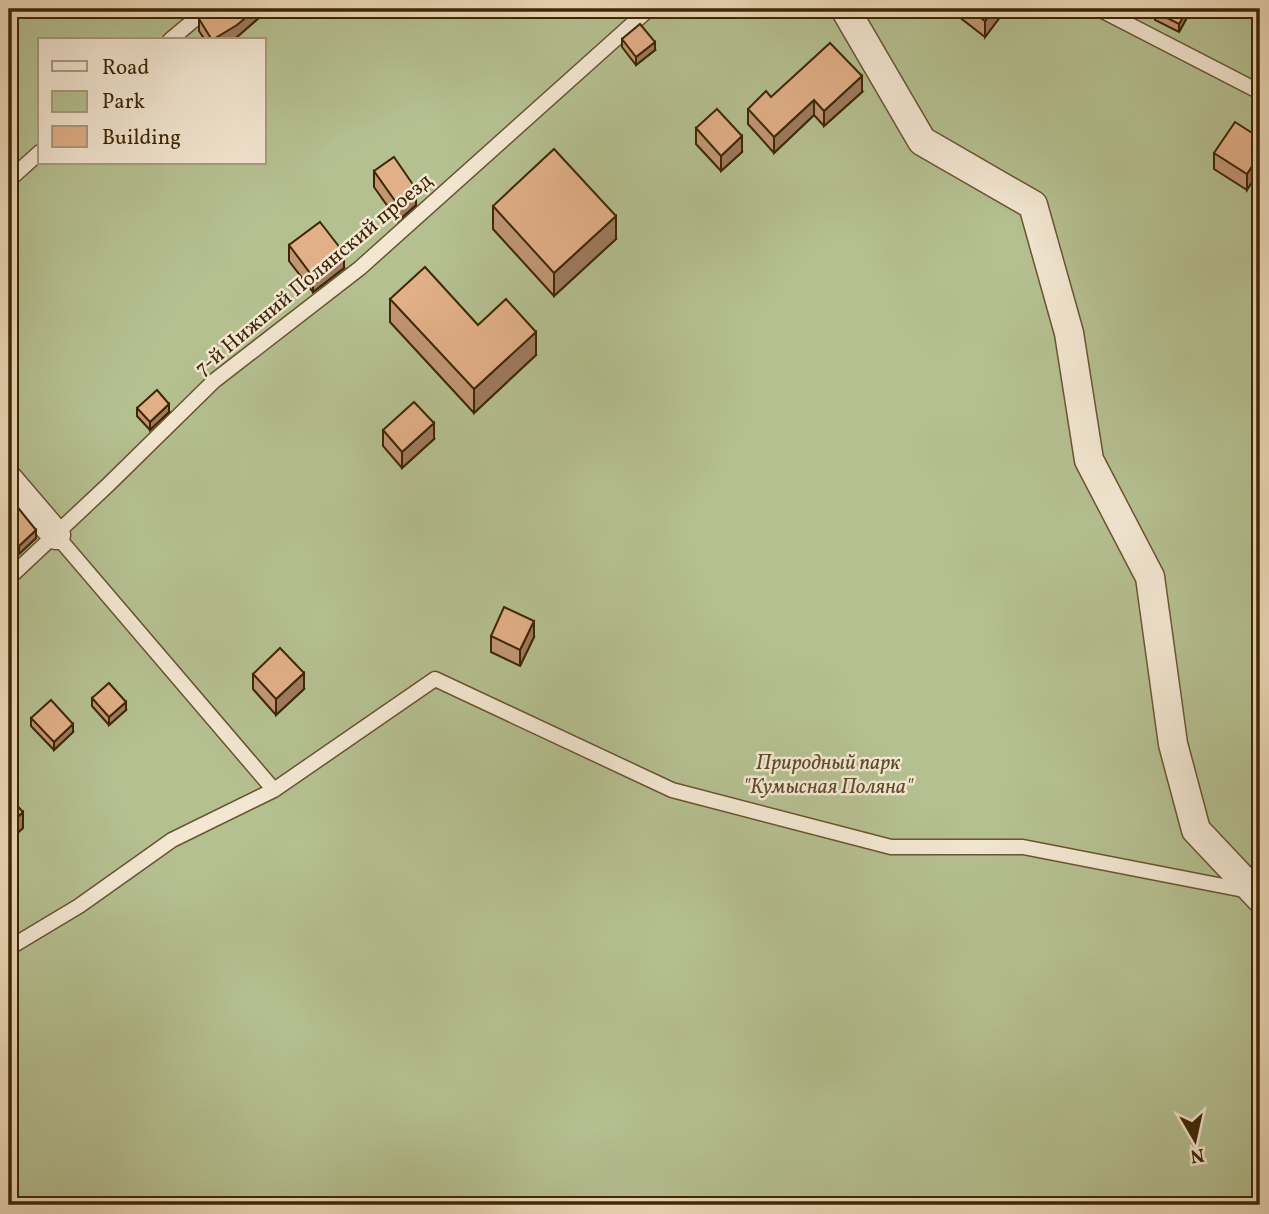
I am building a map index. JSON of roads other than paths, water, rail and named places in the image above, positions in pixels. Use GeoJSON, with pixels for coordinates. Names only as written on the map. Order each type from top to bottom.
{"type":"FeatureCollection","features":[{"type":"Feature","properties":{"kind":"street"},"geometry":{"type":"LineString","coordinates":[[845,9],[922,141],[1033,205],[1069,333],[1089,460],[1150,577],[1173,744],[1196,830],[1257,895]]}},
{"type":"Feature","properties":{"kind":"street"},"geometry":{"type":"LineString","coordinates":[[9,480],[56,535]]}},
{"type":"Feature","properties":{"kind":"lane"},"geometry":{"type":"LineString","coordinates":[[172,38],[207,9]]}},
{"type":"Feature","properties":{"kind":"lane","name":"7-й Нижний Полянский проезд"},"geometry":{"type":"LineString","coordinates":[[9,578],[214,381],[360,268],[649,9]]}},
{"type":"Feature","properties":{"kind":"lane"},"geometry":{"type":"LineString","coordinates":[[1099,9],[1260,92]]}},
{"type":"Feature","properties":{"kind":"lane"},"geometry":{"type":"LineString","coordinates":[[9,180],[38,154]]}},
{"type":"Feature","properties":{"kind":"lane"},"geometry":{"type":"LineString","coordinates":[[56,535],[275,790]]}},
{"type":"Feature","properties":{"kind":"lane"},"geometry":{"type":"LineString","coordinates":[[9,948],[79,906],[172,840],[275,790],[435,679],[673,790],[891,847],[1023,847],[1257,895]]}},
{"type":"Feature","properties":{"kind":"park label","name":"Природный парк \"Кумысная Поляна\""},"geometry":{"type":"Point","coordinates":[828,774]}}]}
